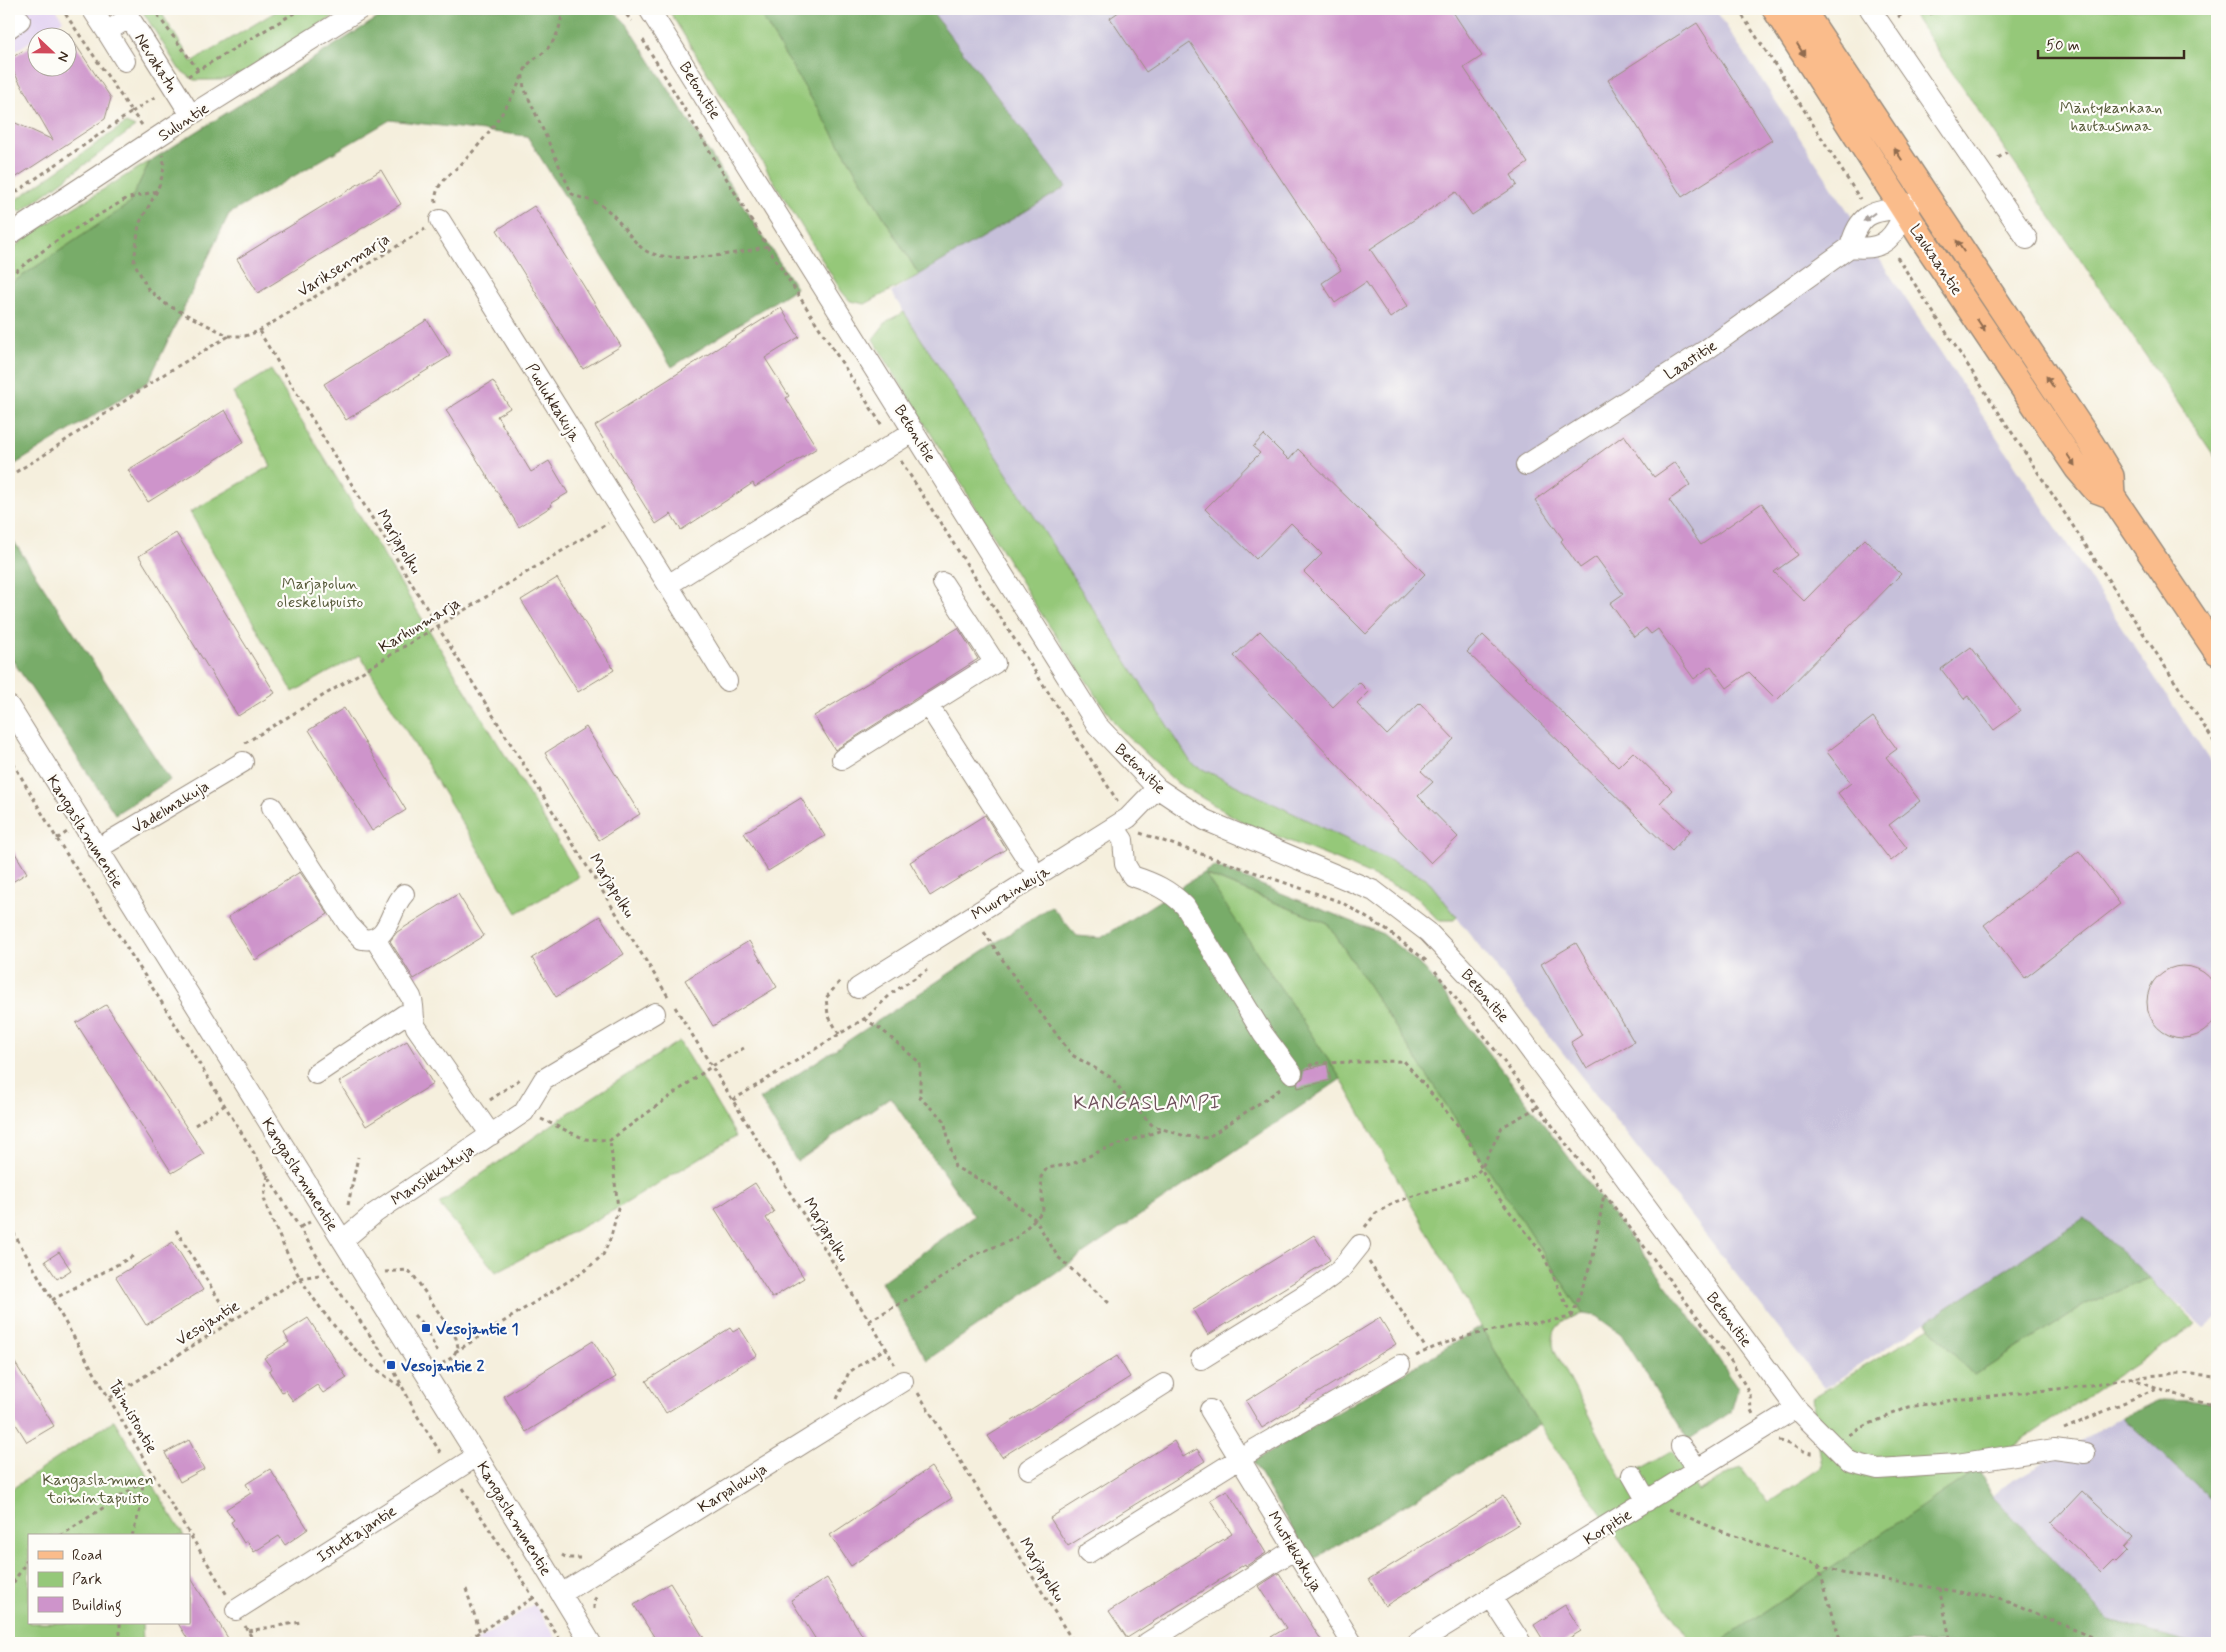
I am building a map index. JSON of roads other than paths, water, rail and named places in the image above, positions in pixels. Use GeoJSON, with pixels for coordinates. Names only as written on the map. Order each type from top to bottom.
{"type":"FeatureCollection","features":[{"type":"Feature","properties":{"kind":"main road","name":"Laukaantie"},"geometry":{"type":"LineString","coordinates":[[1775,9],[1904,209],[2077,468],[2096,490],[2112,496]]}},
{"type":"Feature","properties":{"kind":"main road","name":"Laukaantie"},"geometry":{"type":"LineString","coordinates":[[1802,9],[2111,476],[2112,496],[2217,652]]}},
{"type":"Feature","properties":{"kind":"street","name":"Nevakatu"},"geometry":{"type":"LineString","coordinates":[[92,9],[124,61]]}},
{"type":"Feature","properties":{"kind":"street","name":"Suluntie"},"geometry":{"type":"LineString","coordinates":[[9,235],[191,115],[360,9]]}},
{"type":"Feature","properties":{"kind":"street","name":"Betonitie"},"geometry":{"type":"LineString","coordinates":[[649,9],[1097,725],[1157,788],[1205,820],[1374,891],[1428,932],[1496,1004],[1796,1408],[1850,1462],[1878,1469],[1957,1464],[2054,1450],[2086,1453]]}},
{"type":"Feature","properties":{"kind":"street"},"geometry":{"type":"LineString","coordinates":[[1870,9],[2027,239]]}},
{"type":"Feature","properties":{"kind":"street","name":"Nevakatu"},"geometry":{"type":"LineString","coordinates":[[126,13],[191,115]]}},
{"type":"Feature","properties":{"kind":"street"},"geometry":{"type":"LineString","coordinates":[[107,32],[126,13]]}},
{"type":"Feature","properties":{"kind":"street"},"geometry":{"type":"LineString","coordinates":[[1904,209],[1882,209],[1869,215],[1856,228],[1850,247],[1870,249],[1886,240],[1896,229],[1904,209],[1925,194]]}},
{"type":"Feature","properties":{"kind":"street","name":"Puolukkakuja"},"geometry":{"type":"LineString","coordinates":[[440,220],[727,681]]}},
{"type":"Feature","properties":{"kind":"street","name":"Laastitie"},"geometry":{"type":"LineString","coordinates":[[1526,464],[1706,350],[1850,247]]}},
{"type":"Feature","properties":{"kind":"street"},"geometry":{"type":"LineString","coordinates":[[668,585],[914,431]]}},
{"type":"Feature","properties":{"kind":"street"},"geometry":{"type":"LineString","coordinates":[[842,759],[995,663],[943,583]]}},
{"type":"Feature","properties":{"kind":"street"},"geometry":{"type":"LineString","coordinates":[[928,705],[1029,862]]}},
{"type":"Feature","properties":{"kind":"street","name":"Kangaslammentie"},"geometry":{"type":"LineString","coordinates":[[9,706],[343,1240],[591,1643]]}},
{"type":"Feature","properties":{"kind":"street","name":"Vadelmakuja"},"geometry":{"type":"LineString","coordinates":[[97,849],[243,762]]}},
{"type":"Feature","properties":{"kind":"street","name":"Muurainkuja"},"geometry":{"type":"LineString","coordinates":[[858,988],[1128,818],[1157,788]]}},
{"type":"Feature","properties":{"kind":"street"},"geometry":{"type":"LineString","coordinates":[[272,807],[356,934],[362,939],[375,939],[382,934],[398,900],[404,894]]}},
{"type":"Feature","properties":{"kind":"street"},"geometry":{"type":"LineString","coordinates":[[1114,827],[1123,840],[1125,864],[1132,876],[1155,883],[1171,892],[1185,906],[1263,1034],[1292,1073]]}},
{"type":"Feature","properties":{"kind":"street"},"geometry":{"type":"LineString","coordinates":[[375,939],[411,997],[414,1004],[413,1012],[416,1028],[491,1135]]}},
{"type":"Feature","properties":{"kind":"street"},"geometry":{"type":"LineString","coordinates":[[316,1074],[404,1015],[413,1012]]}},
{"type":"Feature","properties":{"kind":"street","name":"Mansikkakuja"},"geometry":{"type":"LineString","coordinates":[[343,1240],[375,1213],[524,1112],[544,1079],[655,1013]]}},
{"type":"Feature","properties":{"kind":"street"},"geometry":{"type":"LineString","coordinates":[[1201,1359],[1317,1287],[1340,1270],[1359,1247]]}},
{"type":"Feature","properties":{"kind":"street"},"geometry":{"type":"LineString","coordinates":[[1088,1553],[1240,1458],[1400,1365]]}},
{"type":"Feature","properties":{"kind":"street","name":"Karpalokuja"},"geometry":{"type":"LineString","coordinates":[[561,1594],[902,1381]]}},
{"type":"Feature","properties":{"kind":"street"},"geometry":{"type":"LineString","coordinates":[[1029,1469],[1164,1384]]}},
{"type":"Feature","properties":{"kind":"street","name":"Korpitie"},"geometry":{"type":"LineString","coordinates":[[1417,1643],[1492,1597],[1656,1504],[1697,1469],[1796,1408]]}},
{"type":"Feature","properties":{"kind":"street","name":"Mustikkakuja"},"geometry":{"type":"LineString","coordinates":[[1210,1410],[1352,1643]]}},
{"type":"Feature","properties":{"kind":"street"},"geometry":{"type":"LineString","coordinates":[[1681,1446],[1697,1469]]}},
{"type":"Feature","properties":{"kind":"street","name":"Istuttajantie"},"geometry":{"type":"LineString","coordinates":[[236,1610],[477,1456]]}},
{"type":"Feature","properties":{"kind":"street"},"geometry":{"type":"LineString","coordinates":[[1632,1475],[1656,1504]]}},
{"type":"Feature","properties":{"kind":"street"},"geometry":{"type":"LineString","coordinates":[[1147,1643],[1295,1549]]}},
{"type":"Feature","properties":{"kind":"street"},"geometry":{"type":"LineString","coordinates":[[1492,1597],[1521,1643]]}},
{"type":"Feature","properties":{"kind":"place","name":"Vesojantie 1"},"geometry":{"type":"Point","coordinates":[426,1328]}},
{"type":"Feature","properties":{"kind":"place","name":"Vesojantie 2"},"geometry":{"type":"Point","coordinates":[391,1365]}},
{"type":"Feature","properties":{"kind":"district","name":"KANGASLAMPI"},"geometry":{"type":"Point","coordinates":[1147,1102]}},
{"type":"Feature","properties":{"kind":"park label","name":"Mäntykankaan hautausmaa"},"geometry":{"type":"Point","coordinates":[2111,116]}},
{"type":"Feature","properties":{"kind":"park label","name":"Marjapolun oleskelupuisto"},"geometry":{"type":"Point","coordinates":[320,592]}},
{"type":"Feature","properties":{"kind":"park label","name":"Kangaslammen toimintapuisto"},"geometry":{"type":"Point","coordinates":[98,1488]}}]}
